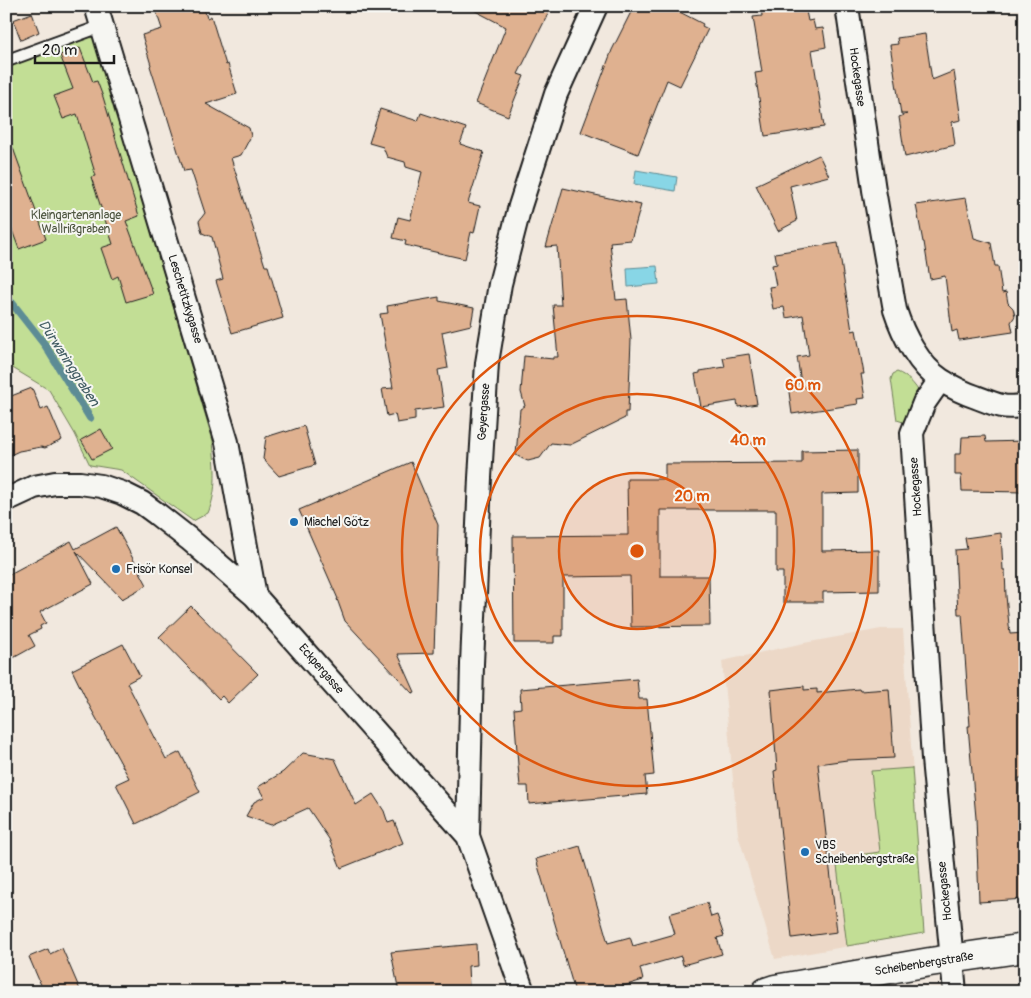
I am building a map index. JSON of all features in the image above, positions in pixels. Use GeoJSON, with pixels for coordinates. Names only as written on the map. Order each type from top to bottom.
{"type":"FeatureCollection","features":[{"type":"Feature","properties":{"kind":"street","name":"Geyergasse"},"geometry":{"type":"LineString","coordinates":[[468,836],[472,664],[487,363],[500,284],[520,206],[556,94],[596,6]]}},
{"type":"Feature","properties":{"kind":"street","name":"Hockegasse"},"geometry":{"type":"LineString","coordinates":[[847,6],[874,190],[895,310],[907,340],[923,362],[940,380],[924,403],[912,433],[933,759],[955,992]]}},
{"type":"Feature","properties":{"kind":"street","name":"Leschetitzkygasse"},"geometry":{"type":"LineString","coordinates":[[99,16],[227,442],[255,596]]}},
{"type":"Feature","properties":{"kind":"street"},"geometry":{"type":"LineString","coordinates":[[940,380],[956,389],[1003,406],[1025,406]]}},
{"type":"Feature","properties":{"kind":"street","name":"Eckpergasse"},"geometry":{"type":"LineString","coordinates":[[6,500],[34,487],[55,483],[80,483],[122,492],[142,503],[189,539],[255,596],[468,836],[523,992]]}},
{"type":"Feature","properties":{"kind":"street","name":"Scheibenbergstraße"},"geometry":{"type":"LineString","coordinates":[[766,992],[794,985],[1025,948]]}},
{"type":"Feature","properties":{"kind":"lane"},"geometry":{"type":"LineString","coordinates":[[6,61],[99,16]]}},
{"type":"Feature","properties":{"kind":"shaded area"},"geometry":{"type":"Polygon","coordinates":[[[881,629],[903,629],[924,933],[775,959],[738,834],[722,661],[881,629]]]}},
{"type":"Feature","properties":{"kind":"green space","name":"Kleingartenanlage Wallrißgraben"},"geometry":{"type":"Polygon","coordinates":[[[93,34],[213,441],[215,478],[211,504],[208,513],[193,521],[121,470],[90,465],[75,434],[49,390],[6,364],[6,64],[93,34]]]}},
{"type":"Feature","properties":{"kind":"green space"},"geometry":{"type":"Polygon","coordinates":[[[897,372],[904,375],[920,394],[903,422],[897,420],[891,379],[893,374],[897,372]]]}},
{"type":"Feature","properties":{"kind":"green space"},"geometry":{"type":"Polygon","coordinates":[[[912,768],[924,933],[847,946],[836,858],[880,852],[871,771],[912,768]]]}},
{"type":"Feature","properties":{"kind":"water"},"geometry":{"type":"Polygon","coordinates":[[[636,170],[677,177],[675,191],[634,184],[636,170]]]}},
{"type":"Feature","properties":{"kind":"water"},"geometry":{"type":"Polygon","coordinates":[[[657,266],[659,284],[628,287],[627,268],[657,266]]]}},
{"type":"Feature","properties":{"kind":"building"},"geometry":{"type":"Polygon","coordinates":[[[171,6],[203,6],[207,18],[211,16],[237,94],[206,104],[249,128],[251,136],[241,155],[231,158],[265,266],[268,266],[283,318],[232,333],[216,281],[223,279],[212,237],[202,233],[199,221],[205,213],[191,170],[184,171],[150,66],[142,35],[162,29],[156,11],[171,6]]]}},
{"type":"Feature","properties":{"kind":"building"},"geometry":{"type":"Polygon","coordinates":[[[466,6],[552,6],[518,74],[524,76],[508,116],[476,103],[506,27],[466,6]]]}},
{"type":"Feature","properties":{"kind":"building"},"geometry":{"type":"Polygon","coordinates":[[[634,6],[668,6],[703,24],[702,26],[708,29],[680,86],[667,80],[638,154],[581,132],[612,50],[634,6]]]}},
{"type":"Feature","properties":{"kind":"building"},"geometry":{"type":"Polygon","coordinates":[[[761,6],[805,6],[808,21],[813,20],[815,29],[823,28],[826,47],[812,50],[824,127],[765,136],[755,73],[762,72],[753,17],[762,16],[761,6]]]}},
{"type":"Feature","properties":{"kind":"building"},"geometry":{"type":"Polygon","coordinates":[[[32,13],[39,32],[21,40],[13,20],[32,13]]]}},
{"type":"Feature","properties":{"kind":"building"},"geometry":{"type":"Polygon","coordinates":[[[925,34],[932,80],[954,71],[961,120],[952,122],[955,145],[905,157],[899,117],[907,114],[901,114],[890,45],[898,44],[897,38],[925,34]]]}},
{"type":"Feature","properties":{"kind":"building"},"geometry":{"type":"Polygon","coordinates":[[[80,48],[93,82],[97,81],[103,97],[139,216],[126,221],[153,294],[126,302],[118,276],[112,279],[101,248],[113,244],[91,177],[96,176],[77,114],[63,119],[54,96],[73,89],[60,55],[80,48]]]}},
{"type":"Feature","properties":{"kind":"building"},"geometry":{"type":"Polygon","coordinates":[[[380,109],[418,121],[421,113],[466,128],[460,144],[484,152],[468,203],[480,206],[474,233],[471,232],[465,259],[405,245],[406,241],[393,238],[398,217],[410,220],[422,172],[406,167],[405,162],[387,157],[383,147],[369,143],[380,109]]]}},
{"type":"Feature","properties":{"kind":"building"},"geometry":{"type":"Polygon","coordinates":[[[6,137],[9,137],[46,239],[19,249],[6,214],[6,137]]]}},
{"type":"Feature","properties":{"kind":"building"},"geometry":{"type":"Polygon","coordinates":[[[819,155],[829,176],[790,186],[797,221],[778,231],[756,185],[819,155]]]}},
{"type":"Feature","properties":{"kind":"building"},"geometry":{"type":"Polygon","coordinates":[[[563,188],[641,205],[631,240],[610,242],[616,300],[627,299],[631,340],[628,412],[625,412],[625,418],[570,445],[551,443],[540,458],[528,461],[516,455],[520,409],[525,406],[521,392],[524,356],[553,359],[553,357],[558,357],[553,305],[561,305],[557,246],[546,247],[563,188]]]}},
{"type":"Feature","properties":{"kind":"building"},"geometry":{"type":"Polygon","coordinates":[[[966,198],[974,238],[991,243],[995,266],[998,266],[1002,293],[1006,292],[1008,303],[1013,308],[1015,316],[1011,322],[1013,332],[959,340],[957,330],[952,332],[945,276],[930,279],[916,205],[966,198]]]}},
{"type":"Feature","properties":{"kind":"building"},"geometry":{"type":"Polygon","coordinates":[[[838,243],[852,331],[856,330],[864,374],[861,374],[865,398],[857,399],[858,404],[792,414],[788,385],[801,383],[797,357],[809,355],[803,315],[786,318],[784,307],[773,309],[769,287],[776,286],[772,265],[777,264],[775,253],[838,243]]]}},
{"type":"Feature","properties":{"kind":"building"},"geometry":{"type":"Polygon","coordinates":[[[439,297],[439,301],[474,308],[471,325],[442,332],[448,368],[438,370],[444,407],[415,411],[415,420],[397,423],[395,414],[387,416],[382,389],[393,388],[380,314],[388,313],[387,306],[439,297]]]}},
{"type":"Feature","properties":{"kind":"building"},"geometry":{"type":"Polygon","coordinates":[[[749,354],[757,404],[738,407],[737,401],[701,407],[695,374],[700,373],[700,371],[725,367],[723,358],[749,354]]]}},
{"type":"Feature","properties":{"kind":"building"},"geometry":{"type":"Polygon","coordinates":[[[32,388],[41,410],[48,407],[62,440],[45,448],[19,451],[6,457],[6,398],[32,388]]]}},
{"type":"Feature","properties":{"kind":"building"},"geometry":{"type":"Polygon","coordinates":[[[304,426],[315,465],[279,476],[263,459],[266,437],[304,426]]]}},
{"type":"Feature","properties":{"kind":"building"},"geometry":{"type":"Polygon","coordinates":[[[101,429],[112,449],[92,459],[81,440],[101,429]]]}},
{"type":"Feature","properties":{"kind":"building"},"geometry":{"type":"Polygon","coordinates":[[[985,436],[986,442],[1025,441],[1025,492],[962,491],[961,475],[955,475],[955,454],[961,454],[962,437],[985,436]]]}},
{"type":"Feature","properties":{"kind":"building"},"geometry":{"type":"Polygon","coordinates":[[[858,450],[858,493],[822,494],[822,551],[879,550],[879,591],[823,592],[823,602],[783,602],[783,572],[776,572],[776,510],[660,510],[660,576],[709,576],[710,626],[631,627],[630,576],[563,577],[563,636],[554,636],[554,643],[514,643],[513,536],[628,535],[627,479],[665,479],[665,464],[802,463],[802,451],[858,450]]]}},
{"type":"Feature","properties":{"kind":"building"},"geometry":{"type":"Polygon","coordinates":[[[411,462],[438,525],[434,653],[398,654],[415,692],[412,693],[345,621],[338,599],[299,510],[411,462]]]}},
{"type":"Feature","properties":{"kind":"building"},"geometry":{"type":"Polygon","coordinates":[[[116,527],[147,585],[122,599],[76,551],[93,584],[40,612],[46,623],[40,626],[41,629],[29,635],[35,646],[6,662],[6,576],[71,541],[75,549],[116,527]]]}},
{"type":"Feature","properties":{"kind":"building"},"geometry":{"type":"Polygon","coordinates":[[[1001,533],[1010,634],[1025,633],[1025,697],[1020,698],[1023,750],[1025,750],[1025,778],[1019,778],[1025,899],[979,902],[976,818],[968,726],[970,726],[962,614],[958,614],[955,550],[967,549],[965,538],[1001,533]]]}},
{"type":"Feature","properties":{"kind":"building"},"geometry":{"type":"Polygon","coordinates":[[[191,606],[258,674],[228,703],[222,696],[219,699],[159,637],[191,606]]]}},
{"type":"Feature","properties":{"kind":"building"},"geometry":{"type":"Polygon","coordinates":[[[123,644],[140,676],[127,683],[166,759],[180,752],[200,792],[136,824],[116,784],[129,778],[72,670],[123,644]]]}},
{"type":"Feature","properties":{"kind":"building"},"geometry":{"type":"Polygon","coordinates":[[[637,679],[639,699],[647,699],[654,775],[645,776],[647,794],[529,804],[528,786],[520,786],[518,765],[514,709],[521,708],[520,689],[637,679]]]}},
{"type":"Feature","properties":{"kind":"building","name":"VBS Scheibenbergstraße"},"geometry":{"type":"Polygon","coordinates":[[[804,686],[804,690],[817,689],[817,693],[859,689],[860,691],[889,689],[894,758],[847,760],[818,764],[837,932],[792,938],[774,771],[777,770],[771,690],[804,686]]]}},
{"type":"Feature","properties":{"kind":"building"},"geometry":{"type":"Polygon","coordinates":[[[303,753],[335,759],[356,805],[373,794],[384,811],[388,823],[394,821],[403,843],[341,868],[329,839],[308,808],[271,825],[246,816],[254,802],[264,797],[258,787],[283,772],[303,753]]]}},
{"type":"Feature","properties":{"kind":"building"},"geometry":{"type":"Polygon","coordinates":[[[580,846],[608,943],[630,937],[633,946],[675,934],[669,914],[707,903],[711,917],[717,915],[724,936],[717,938],[722,954],[683,965],[681,956],[640,968],[643,980],[604,992],[575,992],[536,859],[580,846]]]}},
{"type":"Feature","properties":{"kind":"building"},"geometry":{"type":"Polygon","coordinates":[[[476,944],[477,965],[468,966],[469,987],[447,989],[448,992],[399,992],[391,952],[476,944]]]}},
{"type":"Feature","properties":{"kind":"building"},"geometry":{"type":"Polygon","coordinates":[[[62,948],[81,992],[44,992],[29,957],[48,949],[50,954],[62,948]]]}},
{"type":"Feature","properties":{"kind":"waterway","name":"Dürwaringgraben"},"geometry":{"type":"LineString","coordinates":[[6,300],[12,303],[45,345],[90,418]]}},
{"type":"Feature","properties":{"kind":"place","name":"Miachel Götz"},"geometry":{"type":"Point","coordinates":[294,522]}},
{"type":"Feature","properties":{"kind":"place","name":"Frisör Konsel"},"geometry":{"type":"Point","coordinates":[116,569]}},
{"type":"Feature","properties":{"kind":"place","name":"VBS Scheibenbergstraße"},"geometry":{"type":"Point","coordinates":[805,852]}}]}
